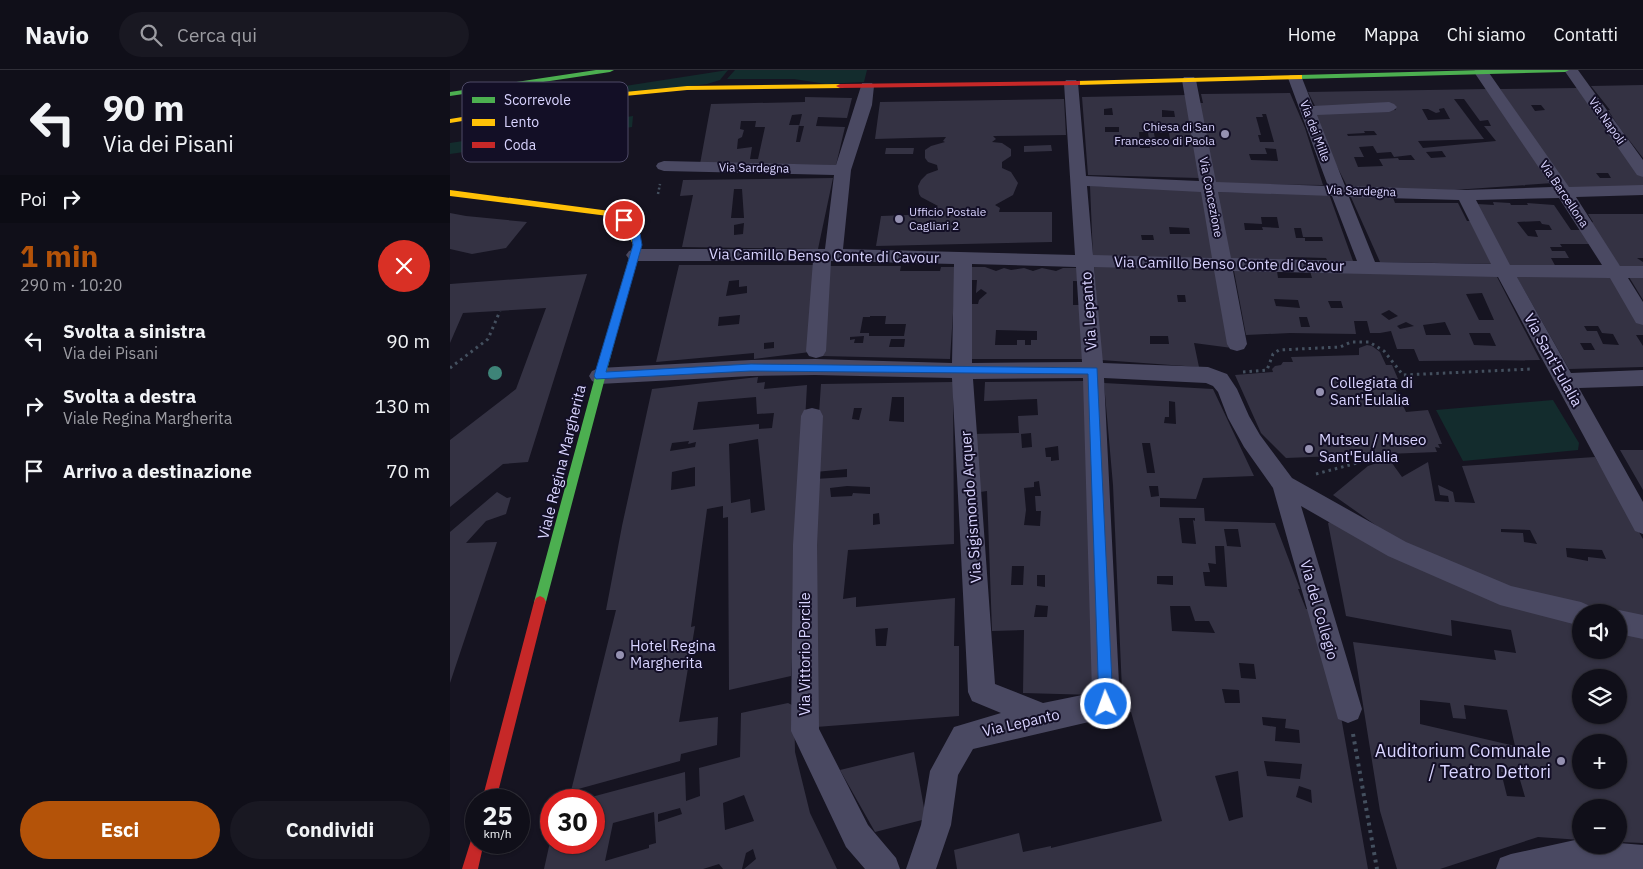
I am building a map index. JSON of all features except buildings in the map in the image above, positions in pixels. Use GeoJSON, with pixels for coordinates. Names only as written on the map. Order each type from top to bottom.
{"type":"FeatureCollection","features":[{"type":"Feature","properties":{"kind":"main road"},"geometry":{"type":"LineString","coordinates":[[523,82],[610,70]]}},
{"type":"Feature","properties":{"kind":"main road"},"geometry":{"type":"LineString","coordinates":[[628,94],[687,88],[1071,83],[1565,70]]}},
{"type":"Feature","properties":{"kind":"main road","name":"Viale Regina Margherita"},"geometry":{"type":"LineString","coordinates":[[450,193],[610,214],[624,220],[635,234],[638,245],[599,376],[492,789]]}},
{"type":"Feature","properties":{"kind":"main road"},"geometry":{"type":"LineString","coordinates":[[470,869],[474,854]]}},
{"type":"Feature","properties":{"kind":"street","name":"Via Napoli"},"geometry":{"type":"LineString","coordinates":[[1571,70],[1643,172]]}},
{"type":"Feature","properties":{"kind":"street","name":"Via Barcellona"},"geometry":{"type":"LineString","coordinates":[[1481,72],[1564,192],[1616,272],[1643,318]]}},
{"type":"Feature","properties":{"kind":"street","name":"Via dei Mille"},"geometry":{"type":"LineString","coordinates":[[1295,78],[1368,267]]}},
{"type":"Feature","properties":{"kind":"street","name":"Via Concezione"},"geometry":{"type":"LineString","coordinates":[[1189,80],[1224,264],[1237,344]]}},
{"type":"Feature","properties":{"kind":"street","name":"Via Lepanto"},"geometry":{"type":"LineString","coordinates":[[921,869],[936,825],[944,771],[964,737],[1043,717],[1106,704],[1093,370],[1071,83]]}},
{"type":"Feature","properties":{"kind":"street"},"geometry":{"type":"LineString","coordinates":[[816,350],[827,255],[844,170],[864,105],[867,86]]}},
{"type":"Feature","properties":{"kind":"street"},"geometry":{"type":"LineString","coordinates":[[1308,111],[1390,107]]}},
{"type":"Feature","properties":{"kind":"street","name":"Via Sardegna"},"geometry":{"type":"LineString","coordinates":[[664,166],[844,170]]}},
{"type":"Feature","properties":{"kind":"street","name":"Via Sardegna"},"geometry":{"type":"LineString","coordinates":[[1079,181],[1465,195],[1643,190]]}},
{"type":"Feature","properties":{"kind":"street","name":"Via Sant'Eulalia"},"geometry":{"type":"LineString","coordinates":[[1465,195],[1504,271],[1643,524]]}},
{"type":"Feature","properties":{"kind":"street","name":"Via Camillo Benso Conte di Cavour"},"geometry":{"type":"LineString","coordinates":[[635,255],[963,257],[1504,271],[1643,272]]}},
{"type":"Feature","properties":{"kind":"street","name":"Via Sigismondo Arquer"},"geometry":{"type":"LineString","coordinates":[[963,257],[962,371],[982,692],[1043,717]]}},
{"type":"Feature","properties":{"kind":"street"},"geometry":{"type":"LineString","coordinates":[[599,376],[751,368],[962,371],[1093,370]]}},
{"type":"Feature","properties":{"kind":"street","name":"Via del Collegio"},"geometry":{"type":"LineString","coordinates":[[1093,370],[1208,375],[1220,380],[1227,389],[1239,418],[1252,441],[1290,488],[1302,552],[1348,709]]}},
{"type":"Feature","properties":{"kind":"street"},"geometry":{"type":"LineString","coordinates":[[1562,374],[1643,378]]}},
{"type":"Feature","properties":{"kind":"street","name":"Via Vittorio Porcile"},"geometry":{"type":"LineString","coordinates":[[812,416],[805,545],[805,731],[857,836],[885,869]]}},
{"type":"Feature","properties":{"kind":"street"},"geometry":{"type":"LineString","coordinates":[[1290,488],[1397,549],[1509,597],[1572,612]]}},
{"type":"Feature","properties":{"kind":"street"},"geometry":{"type":"LineString","coordinates":[[1627,624],[1643,627]]}},
{"type":"Feature","properties":{"kind":"street"},"geometry":{"type":"LineString","coordinates":[[1511,869],[1575,855],[1643,860]]}},
{"type":"Feature","properties":{"kind":"path"},"geometry":{"type":"LineString","coordinates":[[450,368],[488,339],[500,311]]}},
{"type":"Feature","properties":{"kind":"path"},"geometry":{"type":"LineString","coordinates":[[1242,372],[1268,370],[1273,354],[1279,350],[1340,347],[1347,343],[1361,340],[1374,343],[1384,350],[1403,375],[1562,374]]}},
{"type":"Feature","properties":{"kind":"path"},"geometry":{"type":"LineString","coordinates":[[1290,488],[1317,473],[1357,463]]}},
{"type":"Feature","properties":{"kind":"path"},"geometry":{"type":"LineString","coordinates":[[1348,709],[1377,869]]}},
{"type":"Feature","properties":{"kind":"green space"},"geometry":{"type":"Polygon","coordinates":[[[728,70],[720,80],[707,84],[628,94],[628,86],[728,70]]]}},
{"type":"Feature","properties":{"kind":"green space"},"geometry":{"type":"Polygon","coordinates":[[[735,70],[867,70],[864,82],[826,84],[794,79],[727,79],[735,70]]]}},
{"type":"Feature","properties":{"kind":"green space"},"geometry":{"type":"Polygon","coordinates":[[[633,116],[632,127],[628,128],[628,117],[633,116]]]}},
{"type":"Feature","properties":{"kind":"green space"},"geometry":{"type":"Polygon","coordinates":[[[462,141],[462,152],[450,154],[450,143],[462,141]]]}},
{"type":"Feature","properties":{"kind":"green space"},"geometry":{"type":"Polygon","coordinates":[[[1553,400],[1579,443],[1578,450],[1463,461],[1436,410],[1553,400]]]}},
{"type":"Feature","properties":{"kind":"traffic: fast"},"geometry":{"type":"LineString","coordinates":[[530,82],[610,70]]}},
{"type":"Feature","properties":{"kind":"traffic: fast"},"geometry":{"type":"LineString","coordinates":[[1299,77],[1565,70]]}},
{"type":"Feature","properties":{"kind":"traffic: fast"},"geometry":{"type":"LineString","coordinates":[[450,94],[462,92]]}},
{"type":"Feature","properties":{"kind":"traffic: fast"},"geometry":{"type":"LineString","coordinates":[[540,602],[610,340]]}},
{"type":"Feature","properties":{"kind":"traffic: slow"},"geometry":{"type":"LineString","coordinates":[[1077,83],[1299,77]]}},
{"type":"Feature","properties":{"kind":"traffic: slow"},"geometry":{"type":"LineString","coordinates":[[628,94],[687,88],[840,86]]}},
{"type":"Feature","properties":{"kind":"traffic: slow"},"geometry":{"type":"LineString","coordinates":[[450,121],[462,119]]}},
{"type":"Feature","properties":{"kind":"traffic: slow"},"geometry":{"type":"LineString","coordinates":[[450,193],[610,214],[624,222],[631,230],[637,245],[610,340]]}},
{"type":"Feature","properties":{"kind":"traffic: jam"},"geometry":{"type":"LineString","coordinates":[[840,86],[1077,83]]}},
{"type":"Feature","properties":{"kind":"traffic: jam"},"geometry":{"type":"LineString","coordinates":[[492,789],[540,602]]}},
{"type":"Feature","properties":{"kind":"traffic: jam"},"geometry":{"type":"LineString","coordinates":[[470,869],[474,854]]}},
{"type":"Feature","properties":{"kind":"place","name":"Chiesa di San Francesco di Paola"},"geometry":{"type":"Point","coordinates":[1225,134]}},
{"type":"Feature","properties":{"kind":"place","name":"Ufficio Postale Cagliari 2"},"geometry":{"type":"Point","coordinates":[899,219]}},
{"type":"Feature","properties":{"kind":"place","name":"Collegiata di Sant'Eulalia"},"geometry":{"type":"Point","coordinates":[1320,392]}},
{"type":"Feature","properties":{"kind":"place","name":"Mutseu / Museo Sant'Eulalia"},"geometry":{"type":"Point","coordinates":[1309,449]}},
{"type":"Feature","properties":{"kind":"place","name":"Hotel Regina Margherita"},"geometry":{"type":"Point","coordinates":[620,655]}},
{"type":"Feature","properties":{"kind":"place","name":"Auditorium Comunale / Teatro Dettori"},"geometry":{"type":"Point","coordinates":[1561,761]}},
{"type":"Feature","properties":{"kind":"route"},"geometry":{"type":"LineString","coordinates":[[624,220],[630,225],[638,245],[599,376],[751,368],[815,367],[962,371],[1093,370],[1106,704]]}}]}
